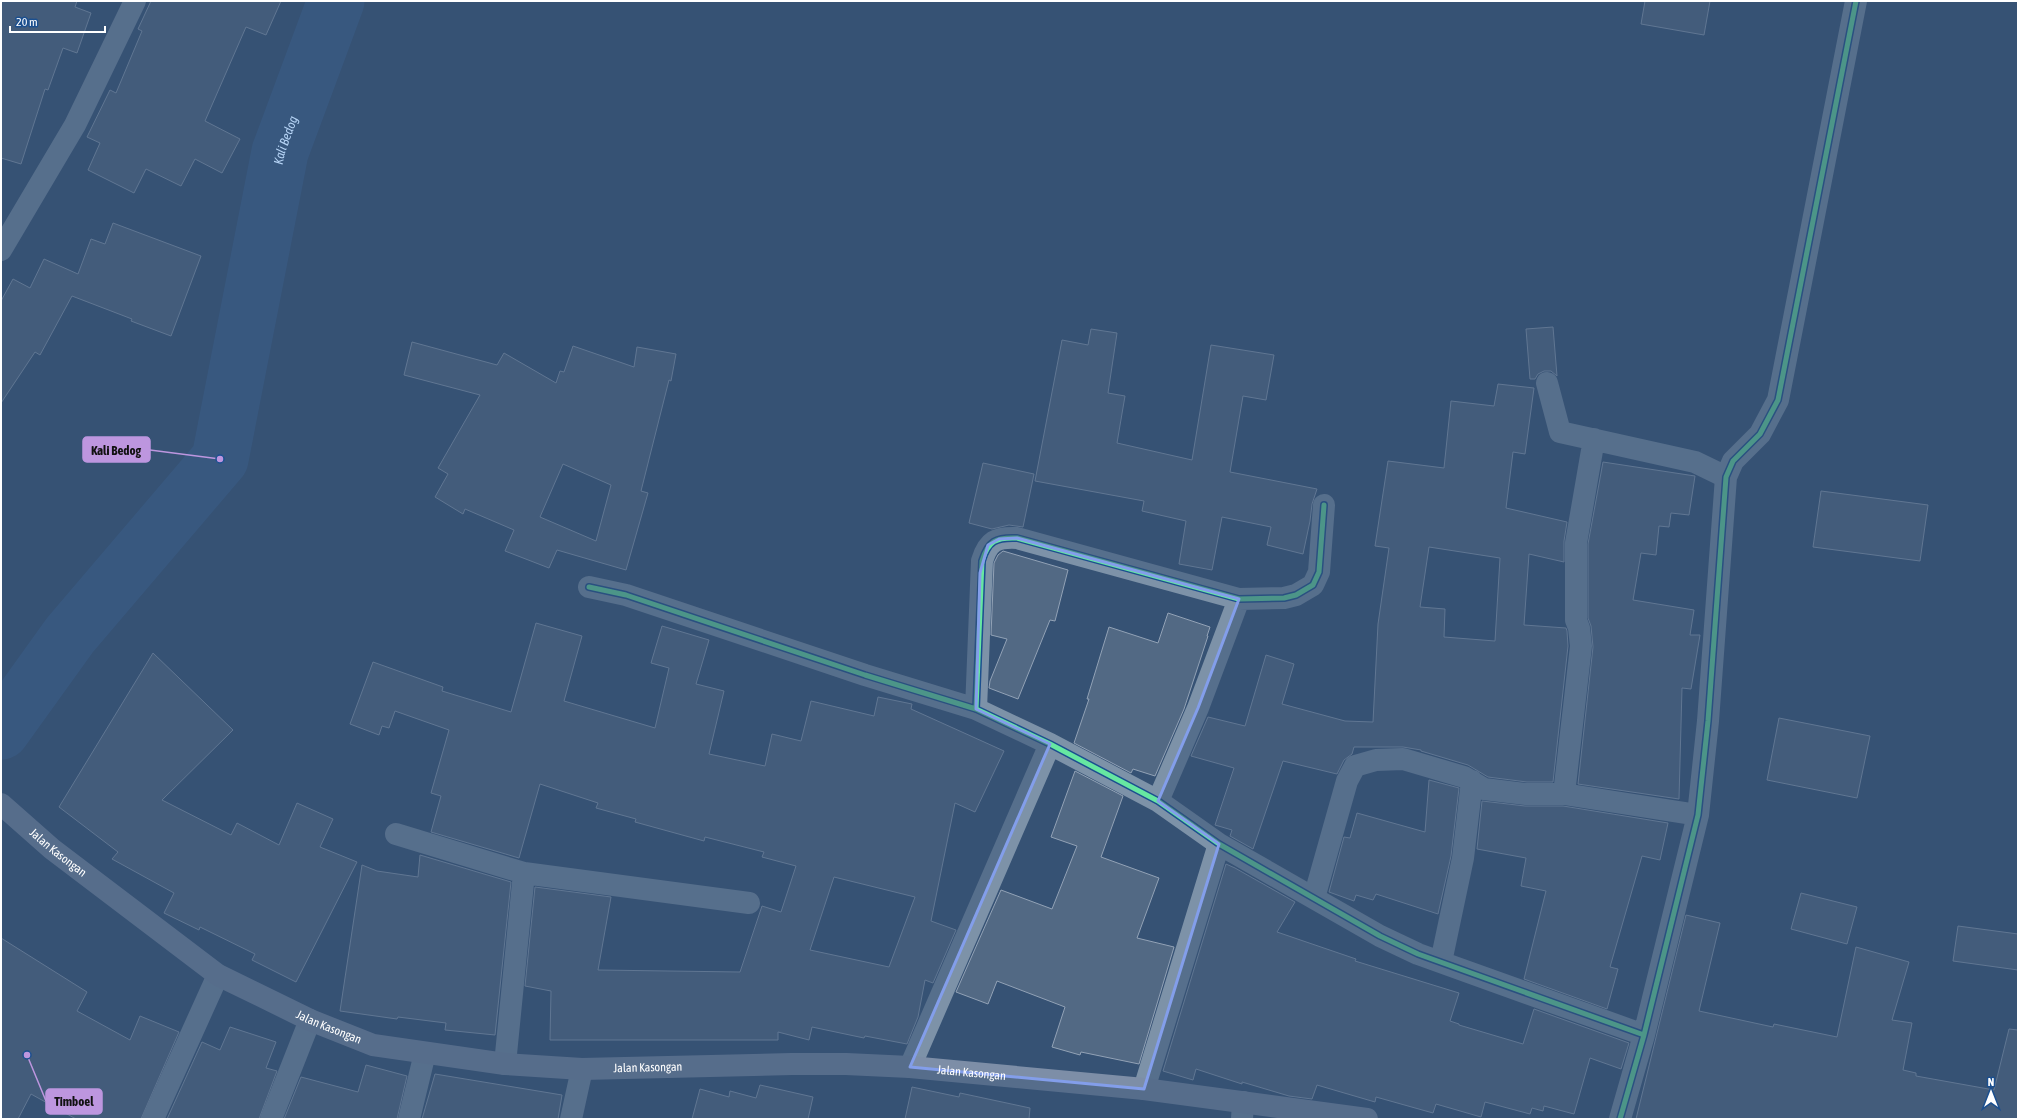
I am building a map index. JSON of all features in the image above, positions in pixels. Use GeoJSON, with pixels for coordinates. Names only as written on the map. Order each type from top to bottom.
{"type":"FeatureCollection","features":[{"type":"Feature","properties":{"kind":"main road","name":"Jalan Kasongan"},"geometry":{"type":"LineString","coordinates":[[1,804],[52,849],[218,975],[310,1020],[372,1045],[505,1064],[582,1068],[792,1064],[910,1067],[1144,1089],[1243,1110],[1368,1119]]}},
{"type":"Feature","properties":{"kind":"street"},"geometry":{"type":"LineString","coordinates":[[1,250],[75,125],[135,1]]}},
{"type":"Feature","properties":{"kind":"street"},"geometry":{"type":"LineString","coordinates":[[1620,1119],[1644,1035],[1698,815],[1708,721],[1726,477],[1733,461],[1760,434],[1778,400],[1856,1]]}},
{"type":"Feature","properties":{"kind":"street"},"geometry":{"type":"LineString","coordinates":[[1547,383],[1560,432],[1695,462],[1726,477]]}},
{"type":"Feature","properties":{"kind":"street"},"geometry":{"type":"LineString","coordinates":[[1564,794],[1580,646],[1579,628],[1576,620],[1576,543],[1594,439]]}},
{"type":"Feature","properties":{"kind":"street"},"geometry":{"type":"LineString","coordinates":[[976,709],[982,561],[988,545],[999,539],[1017,538],[1239,599],[1284,598],[1296,595],[1312,585],[1319,572],[1324,505]]}},
{"type":"Feature","properties":{"kind":"street"},"geometry":{"type":"LineString","coordinates":[[589,587],[626,595],[865,675],[976,709],[1050,744],[1158,801],[1219,844],[1380,936],[1441,962],[1644,1035]]}},
{"type":"Feature","properties":{"kind":"street"},"geometry":{"type":"LineString","coordinates":[[1158,801],[1198,708],[1239,599]]}},
{"type":"Feature","properties":{"kind":"street"},"geometry":{"type":"LineString","coordinates":[[910,1067],[1050,744]]}},
{"type":"Feature","properties":{"kind":"street"},"geometry":{"type":"LineString","coordinates":[[1314,898],[1347,781],[1355,766],[1376,760],[1403,759],[1464,777],[1484,789],[1526,794],[1564,794],[1698,815]]}},
{"type":"Feature","properties":{"kind":"street"},"geometry":{"type":"LineString","coordinates":[[1441,962],[1463,858],[1472,781]]}},
{"type":"Feature","properties":{"kind":"street"},"geometry":{"type":"LineString","coordinates":[[396,834],[524,873],[749,902]]}},
{"type":"Feature","properties":{"kind":"street"},"geometry":{"type":"LineString","coordinates":[[1144,1089],[1219,844]]}},
{"type":"Feature","properties":{"kind":"street"},"geometry":{"type":"LineString","coordinates":[[505,1064],[524,873]]}},
{"type":"Feature","properties":{"kind":"street"},"geometry":{"type":"LineString","coordinates":[[153,1119],[218,975]]}},
{"type":"Feature","properties":{"kind":"street"},"geometry":{"type":"LineString","coordinates":[[271,1119],[310,1020]]}},
{"type":"Feature","properties":{"kind":"street"},"geometry":{"type":"LineString","coordinates":[[409,1119],[424,1053]]}},
{"type":"Feature","properties":{"kind":"street"},"geometry":{"type":"LineString","coordinates":[[571,1119],[582,1068]]}},
{"type":"Feature","properties":{"kind":"highlighted area"},"geometry":{"type":"Polygon","coordinates":[[[1017,538],[1239,599],[1198,708],[1158,801],[1219,844],[1144,1089],[910,1067],[1050,744],[976,709],[980,573],[988,545],[999,539],[1017,538]]]}},
{"type":"Feature","properties":{"kind":"building"},"geometry":{"type":"Polygon","coordinates":[[[1,1],[77,1],[75,7],[91,13],[77,53],[63,48],[48,90],[45,89],[21,164],[1,158],[1,1]]]}},
{"type":"Feature","properties":{"kind":"building"},"geometry":{"type":"Polygon","coordinates":[[[151,1],[281,1],[266,35],[246,27],[205,121],[240,139],[222,173],[195,159],[181,186],[146,169],[134,193],[88,170],[100,143],[87,137],[110,90],[116,93],[142,31],[138,29],[151,1]]]}},
{"type":"Feature","properties":{"kind":"building"},"geometry":{"type":"Polygon","coordinates":[[[1645,1],[1710,1],[1704,35],[1641,24],[1645,1]]]}},
{"type":"Feature","properties":{"kind":"building"},"geometry":{"type":"Polygon","coordinates":[[[113,223],[201,256],[171,336],[72,296],[40,355],[35,352],[1,403],[1,301],[13,279],[30,288],[44,259],[78,274],[91,239],[105,244],[113,223]]]}},
{"type":"Feature","properties":{"kind":"building"},"geometry":{"type":"Polygon","coordinates":[[[1553,327],[1557,376],[1551,371],[1544,371],[1538,374],[1535,379],[1530,379],[1526,329],[1553,327]]]}},
{"type":"Feature","properties":{"kind":"building"},"geometry":{"type":"Polygon","coordinates":[[[1091,329],[1117,333],[1108,393],[1125,396],[1117,443],[1192,460],[1211,345],[1274,355],[1266,400],[1243,396],[1230,472],[1317,489],[1312,504],[1303,554],[1267,545],[1271,527],[1222,517],[1212,570],[1179,564],[1186,521],[1142,511],[1144,501],[1035,481],[1062,340],[1088,345],[1091,329]]]}},
{"type":"Feature","properties":{"kind":"building"},"geometry":{"type":"Polygon","coordinates":[[[412,342],[497,365],[504,353],[556,383],[560,371],[564,372],[573,346],[634,367],[637,347],[676,354],[671,381],[669,380],[641,491],[648,493],[626,570],[557,550],[549,568],[505,551],[514,530],[465,509],[463,514],[435,497],[448,474],[438,468],[480,395],[404,375],[412,342]],[[563,464],[540,517],[596,541],[611,485],[563,464]]]}},
{"type":"Feature","properties":{"kind":"building"},"geometry":{"type":"Polygon","coordinates":[[[1498,384],[1534,388],[1525,454],[1513,452],[1506,508],[1567,522],[1564,541],[1564,562],[1529,554],[1524,625],[1566,628],[1567,631],[1568,646],[1553,782],[1527,782],[1488,777],[1468,765],[1421,750],[1403,747],[1354,747],[1352,754],[1344,760],[1337,774],[1283,761],[1253,849],[1230,836],[1232,830],[1215,825],[1234,768],[1191,756],[1208,717],[1245,726],[1266,655],[1294,664],[1282,704],[1345,721],[1373,722],[1378,624],[1389,548],[1375,546],[1388,461],[1444,468],[1451,401],[1494,406],[1498,384]],[[1429,547],[1420,607],[1445,609],[1444,637],[1495,641],[1500,558],[1429,547]]]}},
{"type":"Feature","properties":{"kind":"building"},"geometry":{"type":"Polygon","coordinates":[[[1603,462],[1695,476],[1689,515],[1671,513],[1669,527],[1659,526],[1656,555],[1641,553],[1633,600],[1694,610],[1690,635],[1700,635],[1691,689],[1682,688],[1679,799],[1578,784],[1593,647],[1591,626],[1588,618],[1588,544],[1603,462]]]}},
{"type":"Feature","properties":{"kind":"building"},"geometry":{"type":"Polygon","coordinates":[[[983,463],[1034,474],[1023,527],[1009,525],[992,529],[969,523],[983,463]]]}},
{"type":"Feature","properties":{"kind":"building"},"geometry":{"type":"Polygon","coordinates":[[[1821,491],[1928,505],[1920,561],[1813,547],[1821,491]]]}},
{"type":"Feature","properties":{"kind":"building"},"geometry":{"type":"Polygon","coordinates":[[[1003,551],[1068,570],[1055,621],[1050,620],[1018,699],[989,688],[990,681],[1007,639],[991,635],[994,563],[998,555],[1003,551]]]}},
{"type":"Feature","properties":{"kind":"building"},"geometry":{"type":"Polygon","coordinates":[[[1168,613],[1210,627],[1208,636],[1184,709],[1155,776],[1133,769],[1131,773],[1074,743],[1089,699],[1087,699],[1109,627],[1158,643],[1168,613]]]}},
{"type":"Feature","properties":{"kind":"building"},"geometry":{"type":"Polygon","coordinates":[[[536,623],[582,636],[564,701],[655,728],[669,668],[651,663],[662,626],[709,640],[696,684],[724,691],[709,754],[765,766],[772,734],[801,741],[811,701],[874,716],[878,697],[912,704],[911,709],[1004,751],[975,812],[955,803],[931,921],[956,930],[933,983],[925,980],[918,1017],[907,1044],[865,1036],[864,1038],[812,1027],[809,1040],[778,1032],[778,1040],[550,1040],[551,991],[525,986],[535,887],[611,897],[598,970],[740,972],[762,906],[781,912],[796,866],[762,857],[764,852],[705,837],[704,841],[635,822],[636,819],[596,808],[598,803],[540,784],[519,858],[431,832],[441,796],[431,793],[449,730],[395,711],[389,728],[382,726],[379,735],[350,724],[373,662],[443,687],[442,691],[511,712],[536,623]],[[834,877],[810,950],[889,967],[915,897],[834,877]]]}},
{"type":"Feature","properties":{"kind":"building"},"geometry":{"type":"Polygon","coordinates":[[[153,653],[233,730],[162,800],[231,835],[237,823],[279,845],[297,803],[333,819],[320,847],[357,862],[296,982],[252,960],[255,954],[200,927],[199,930],[164,913],[174,893],[112,859],[118,852],[59,807],[153,653]]]}},
{"type":"Feature","properties":{"kind":"building"},"geometry":{"type":"Polygon","coordinates":[[[1779,718],[1870,736],[1857,798],[1767,780],[1779,718]]]}},
{"type":"Feature","properties":{"kind":"building"},"geometry":{"type":"Polygon","coordinates":[[[1075,771],[1123,796],[1101,857],[1159,878],[1137,938],[1174,947],[1139,1064],[1081,1052],[1080,1055],[1052,1047],[1065,1007],[997,981],[988,1004],[956,992],[1001,890],[1052,909],[1077,846],[1051,837],[1075,771]]]}},
{"type":"Feature","properties":{"kind":"building"},"geometry":{"type":"Polygon","coordinates":[[[1429,780],[1459,788],[1451,856],[1438,914],[1376,894],[1373,900],[1356,895],[1354,901],[1329,892],[1344,837],[1350,838],[1357,813],[1425,832],[1429,780]]]}},
{"type":"Feature","properties":{"kind":"building"},"geometry":{"type":"Polygon","coordinates":[[[1482,801],[1525,806],[1563,806],[1668,823],[1660,860],[1642,856],[1610,967],[1618,969],[1607,1009],[1524,979],[1546,891],[1521,886],[1526,858],[1477,849],[1482,801]]]}},
{"type":"Feature","properties":{"kind":"building"},"geometry":{"type":"Polygon","coordinates":[[[420,855],[511,882],[495,1035],[445,1030],[446,1023],[398,1017],[397,1019],[340,1011],[362,865],[377,871],[418,877],[420,855]]]}},
{"type":"Feature","properties":{"kind":"building"},"geometry":{"type":"Polygon","coordinates":[[[1226,864],[1295,902],[1277,932],[1356,959],[1355,961],[1459,993],[1450,1021],[1459,1025],[1523,1044],[1534,1009],[1629,1043],[1621,1069],[1590,1058],[1574,1114],[1544,1106],[1543,1111],[1532,1108],[1530,1114],[1485,1102],[1481,1117],[1436,1104],[1433,1113],[1376,1097],[1375,1102],[1317,1085],[1312,1099],[1289,1096],[1242,1082],[1242,1084],[1196,1069],[1193,1080],[1163,1071],[1226,864]]]}},
{"type":"Feature","properties":{"kind":"building"},"geometry":{"type":"Polygon","coordinates":[[[1801,893],[1857,907],[1847,944],[1791,929],[1801,893]]]}},
{"type":"Feature","properties":{"kind":"building"},"geometry":{"type":"Polygon","coordinates":[[[1686,915],[1720,923],[1699,1011],[1773,1027],[1774,1024],[1837,1037],[1856,947],[1909,962],[1892,1020],[1912,1023],[1903,1070],[1916,1073],[1916,1076],[1994,1090],[2009,1029],[2018,1030],[2018,1119],[1636,1119],[1686,915]]]}},
{"type":"Feature","properties":{"kind":"building"},"geometry":{"type":"Polygon","coordinates":[[[1958,926],[2018,934],[2018,970],[1953,961],[1958,926]]]}},
{"type":"Feature","properties":{"kind":"building"},"geometry":{"type":"Polygon","coordinates":[[[1,938],[87,992],[77,1011],[130,1040],[140,1016],[179,1032],[141,1119],[76,1119],[31,1094],[18,1119],[1,1119],[1,938]]]}},
{"type":"Feature","properties":{"kind":"building"},"geometry":{"type":"Polygon","coordinates":[[[230,1027],[276,1042],[266,1068],[277,1071],[259,1119],[167,1119],[202,1042],[220,1050],[230,1027]]]}},
{"type":"Feature","properties":{"kind":"building"},"geometry":{"type":"Polygon","coordinates":[[[366,1065],[407,1076],[397,1119],[284,1119],[301,1077],[358,1092],[366,1065]]]}},
{"type":"Feature","properties":{"kind":"building"},"geometry":{"type":"Polygon","coordinates":[[[435,1074],[562,1095],[558,1119],[422,1119],[435,1074]]]}},
{"type":"Feature","properties":{"kind":"building"},"geometry":{"type":"Polygon","coordinates":[[[760,1085],[813,1097],[808,1119],[692,1119],[700,1089],[729,1097],[730,1091],[756,1098],[760,1085]]]}},
{"type":"Feature","properties":{"kind":"building"},"geometry":{"type":"Polygon","coordinates":[[[912,1087],[959,1097],[960,1093],[1030,1108],[1029,1119],[905,1119],[912,1087]]]}},
{"type":"Feature","properties":{"kind":"waterway","name":"Kali Bedog"},"geometry":{"type":"LineString","coordinates":[[1,731],[70,635],[220,459],[280,152],[336,1]]}},
{"type":"Feature","properties":{"kind":"cycle path"},"geometry":{"type":"LineString","coordinates":[[1620,1119],[1644,1035],[1698,815],[1708,721],[1726,477],[1733,461],[1760,434],[1778,400],[1856,1]]}},
{"type":"Feature","properties":{"kind":"cycle path"},"geometry":{"type":"LineString","coordinates":[[976,709],[982,561],[987,549],[994,542],[1004,538],[1017,538],[1239,599],[1284,598],[1296,595],[1313,585],[1319,572],[1324,505]]}},
{"type":"Feature","properties":{"kind":"cycle path"},"geometry":{"type":"LineString","coordinates":[[589,587],[626,595],[865,675],[976,709],[1050,744],[1158,801],[1219,844],[1380,936],[1418,954],[1644,1035]]}},
{"type":"Feature","properties":{"kind":"place","name":"Kali Bedog"},"geometry":{"type":"Point","coordinates":[220,459]}},
{"type":"Feature","properties":{"kind":"place","name":"Timboel"},"geometry":{"type":"Point","coordinates":[27,1055]}}]}
